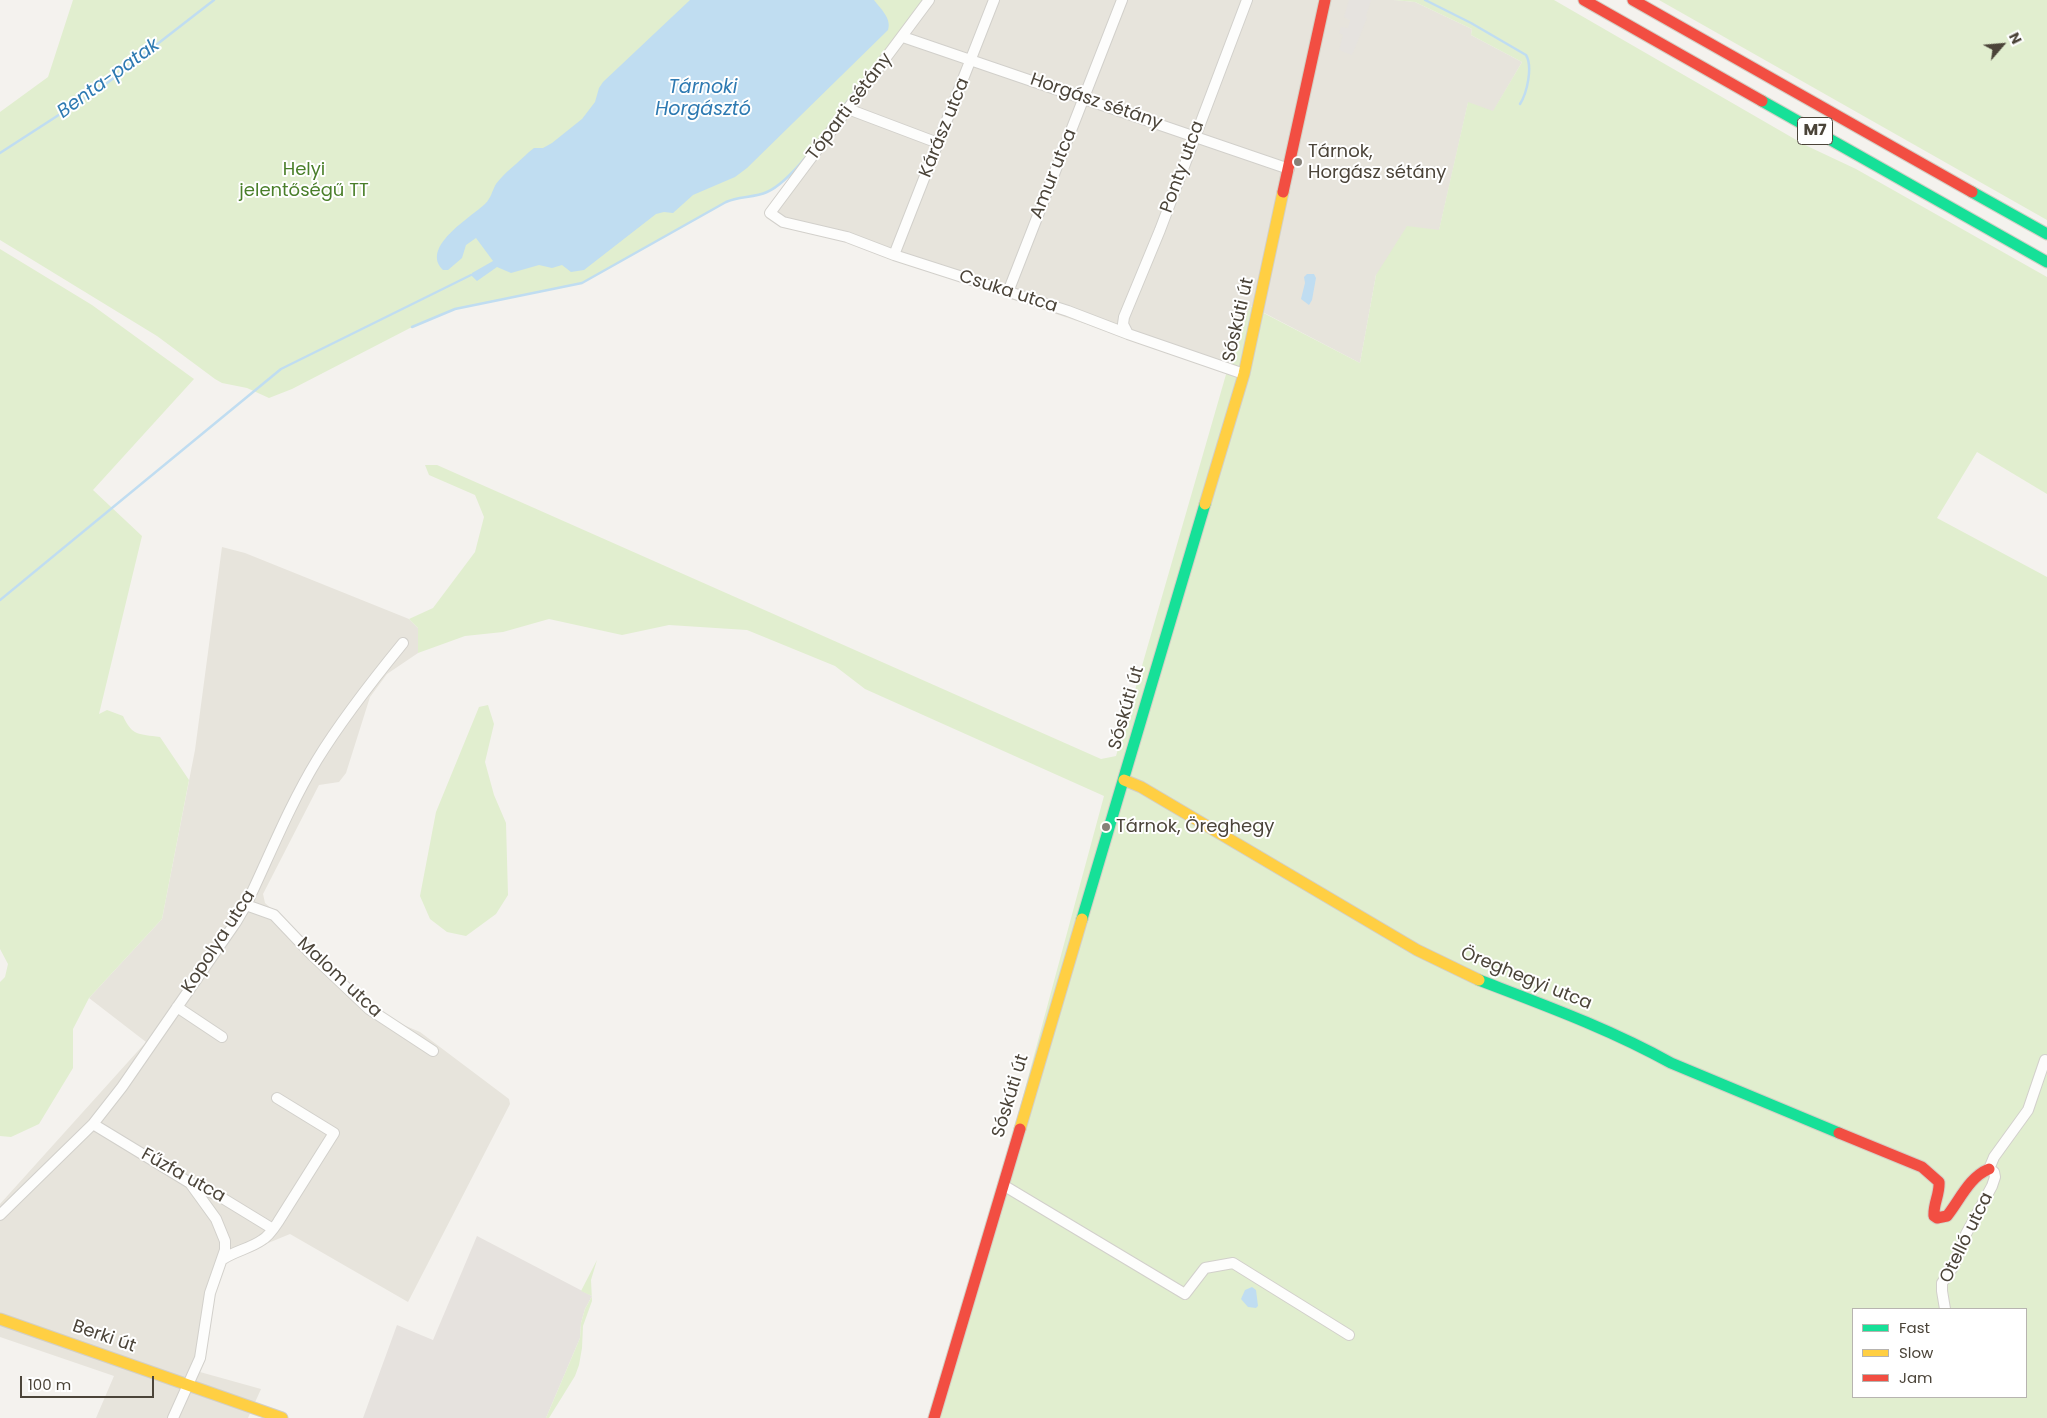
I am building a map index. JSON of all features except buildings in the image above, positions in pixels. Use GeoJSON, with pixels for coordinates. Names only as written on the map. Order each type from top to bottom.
{"type":"FeatureCollection","features":[{"type":"Feature","properties":{"kind":"main road","name":"Sóskúti út"},"geometry":{"type":"LineString","coordinates":[[934,1418],[1244,374],[1325,0]]}},
{"type":"Feature","properties":{"kind":"main road","name":"M7"},"geometry":{"type":"LineString","coordinates":[[1584,0],[2047,262]]}},
{"type":"Feature","properties":{"kind":"main road","name":"M7"},"geometry":{"type":"LineString","coordinates":[[1634,0],[2047,234]]}},
{"type":"Feature","properties":{"kind":"main road","name":"Öreghegyi utca"},"geometry":{"type":"LineString","coordinates":[[1124,780],[1141,787],[1416,950],[1449,967],[1565,1013],[1646,1049],[1672,1063],[1914,1163],[1933,1175],[1939,1182],[1939,1196],[1933,1212],[1934,1216],[1941,1218],[1946,1216],[1975,1178],[1989,1169]]}},
{"type":"Feature","properties":{"kind":"main road","name":"Berki út"},"geometry":{"type":"LineString","coordinates":[[0,1319],[282,1418]]}},
{"type":"Feature","properties":{"kind":"street","name":"Tóparti sétány"},"geometry":{"type":"LineString","coordinates":[[770,214],[929,0]]}},
{"type":"Feature","properties":{"kind":"street","name":"Kárász utca"},"geometry":{"type":"LineString","coordinates":[[894,255],[994,0]]}},
{"type":"Feature","properties":{"kind":"street","name":"Amur utca"},"geometry":{"type":"LineString","coordinates":[[1008,292],[1122,0]]}},
{"type":"Feature","properties":{"kind":"street","name":"Ponty utca"},"geometry":{"type":"LineString","coordinates":[[1128,334],[1123,324],[1124,317],[1160,230],[1247,0]]}},
{"type":"Feature","properties":{"kind":"street","name":"Horgász sétány"},"geometry":{"type":"LineString","coordinates":[[903,37],[1289,169]]}},
{"type":"Feature","properties":{"kind":"street"},"geometry":{"type":"LineString","coordinates":[[848,109],[938,143]]}},
{"type":"Feature","properties":{"kind":"street","name":"Csuka utca"},"geometry":{"type":"LineString","coordinates":[[770,214],[783,222],[829,232],[1068,311],[1244,374]]}},
{"type":"Feature","properties":{"kind":"street","name":"Kopolya utca"},"geometry":{"type":"LineString","coordinates":[[0,1215],[94,1124],[122,1086],[246,905],[305,781],[317,760],[352,707],[402,643]]}},
{"type":"Feature","properties":{"kind":"street","name":"Malom utca"},"geometry":{"type":"LineString","coordinates":[[246,905],[263,910],[279,919],[313,956],[370,1009],[433,1052]]}},
{"type":"Feature","properties":{"kind":"street"},"geometry":{"type":"LineString","coordinates":[[177,1007],[222,1037]]}},
{"type":"Feature","properties":{"kind":"street"},"geometry":{"type":"LineString","coordinates":[[1989,1169],[1994,1157],[2028,1110],[2045,1060]]}},
{"type":"Feature","properties":{"kind":"street"},"geometry":{"type":"LineString","coordinates":[[223,1259],[233,1252],[263,1240],[273,1229],[334,1133],[277,1098]]}},
{"type":"Feature","properties":{"kind":"street","name":"Fűzfa utca"},"geometry":{"type":"LineString","coordinates":[[94,1124],[190,1183],[219,1196],[273,1229]]}},
{"type":"Feature","properties":{"kind":"street","name":"Otelló utca"},"geometry":{"type":"LineString","coordinates":[[1946,1308],[1942,1283],[1953,1267],[1966,1234],[1992,1186],[1995,1178],[1994,1172],[1989,1169]]}},
{"type":"Feature","properties":{"kind":"street"},"geometry":{"type":"LineString","coordinates":[[173,1418],[200,1358],[210,1293],[225,1250],[225,1241],[216,1219],[190,1183]]}},
{"type":"Feature","properties":{"kind":"street"},"geometry":{"type":"LineString","coordinates":[[1003,1185],[1185,1294],[1206,1268],[1232,1263],[1349,1335]]}},
{"type":"Feature","properties":{"kind":"shaded area"},"geometry":{"type":"Polygon","coordinates":[[[924,0],[1394,0],[1415,2],[1472,29],[1471,35],[1522,62],[1493,112],[1468,103],[1439,231],[1376,275],[1360,363],[1251,306],[1227,371],[1005,297],[846,240],[776,221],[771,205],[795,170],[924,0]]]}},
{"type":"Feature","properties":{"kind":"shaded area"},"geometry":{"type":"Polygon","coordinates":[[[1349,0],[1371,0],[1367,18],[1352,55],[1339,50],[1343,35],[1339,33],[1341,27],[1348,28],[1350,20],[1344,17],[1349,0]]]}},
{"type":"Feature","properties":{"kind":"shaded area"},"geometry":{"type":"Polygon","coordinates":[[[222,547],[245,553],[409,619],[418,628],[418,653],[387,674],[370,697],[346,773],[339,782],[319,785],[263,894],[265,903],[385,1017],[420,1032],[509,1099],[510,1104],[408,1302],[290,1234],[227,1260],[216,1281],[200,1372],[261,1389],[248,1418],[96,1418],[114,1376],[0,1337],[0,1204],[146,1042],[89,998],[162,919],[195,750],[222,547]]]}},
{"type":"Feature","properties":{"kind":"shaded area"},"geometry":{"type":"Polygon","coordinates":[[[477,1236],[592,1296],[585,1309],[581,1323],[580,1338],[546,1418],[363,1418],[397,1325],[433,1340],[477,1236]]]}},
{"type":"Feature","properties":{"kind":"green space","name":"Helyi jelentőségű TT"},"geometry":{"type":"Polygon","coordinates":[[[73,0],[924,0],[795,170],[775,187],[757,196],[726,202],[582,283],[455,309],[412,327],[292,389],[269,398],[247,388],[222,383],[215,379],[157,336],[0,240],[0,112],[48,77],[73,0]]]}},
{"type":"Feature","properties":{"kind":"green space"},"geometry":{"type":"Polygon","coordinates":[[[1394,0],[1554,0],[1805,145],[1856,169],[2047,277],[2047,494],[1977,452],[1937,518],[2047,577],[2047,1418],[930,1418],[1003,1170],[1104,796],[865,689],[835,666],[747,630],[669,625],[622,635],[549,619],[503,632],[465,636],[418,653],[418,628],[409,619],[433,608],[475,552],[484,517],[475,495],[429,475],[425,465],[437,465],[1101,759],[1116,756],[1227,371],[1250,306],[1360,363],[1376,275],[1407,226],[1439,230],[1468,102],[1493,111],[1522,62],[1471,35],[1472,29],[1415,2],[1394,0]]]}},
{"type":"Feature","properties":{"kind":"green space"},"geometry":{"type":"Polygon","coordinates":[[[1659,0],[2047,0],[2047,220],[1659,0]]]}},
{"type":"Feature","properties":{"kind":"green space"},"geometry":{"type":"Polygon","coordinates":[[[0,249],[92,305],[194,379],[93,490],[142,536],[99,714],[107,710],[123,716],[133,731],[160,737],[189,780],[162,919],[89,998],[73,1029],[73,1068],[39,1124],[11,1137],[0,1136],[0,982],[5,977],[8,964],[0,949],[0,249]]]}},
{"type":"Feature","properties":{"kind":"green space"},"geometry":{"type":"Polygon","coordinates":[[[488,705],[494,724],[485,762],[494,795],[506,823],[508,895],[496,914],[466,936],[447,932],[430,919],[420,896],[436,812],[479,707],[488,705]]]}},
{"type":"Feature","properties":{"kind":"green space"},"geometry":{"type":"Polygon","coordinates":[[[597,1260],[591,1280],[592,1296],[581,1291],[597,1260]]]}},
{"type":"Feature","properties":{"kind":"green space"},"geometry":{"type":"Polygon","coordinates":[[[592,1296],[583,1326],[582,1348],[575,1376],[549,1418],[546,1418],[580,1338],[581,1323],[585,1309],[592,1296]]]}},
{"type":"Feature","properties":{"kind":"water","name":"Tárnoki Horgásztó"},"geometry":{"type":"Polygon","coordinates":[[[690,0],[874,0],[885,14],[889,26],[888,30],[747,168],[735,177],[693,195],[673,213],[664,212],[656,214],[584,270],[571,272],[562,265],[552,268],[539,265],[511,273],[497,267],[477,281],[471,275],[472,273],[493,261],[476,238],[466,245],[462,258],[448,270],[443,270],[438,261],[438,252],[442,243],[459,225],[485,204],[499,180],[534,148],[543,148],[552,143],[582,119],[595,102],[603,82],[690,0]]]}},
{"type":"Feature","properties":{"kind":"water"},"geometry":{"type":"Polygon","coordinates":[[[1307,274],[1314,274],[1316,278],[1312,300],[1309,305],[1301,299],[1305,283],[1304,277],[1307,274]]]}},
{"type":"Feature","properties":{"kind":"water"},"geometry":{"type":"Polygon","coordinates":[[[1252,1287],[1256,1290],[1258,1306],[1256,1308],[1248,1307],[1241,1299],[1245,1290],[1252,1287]]]}},
{"type":"Feature","properties":{"kind":"waterway","name":"Benta-patak"},"geometry":{"type":"LineString","coordinates":[[0,153],[102,87],[214,0]]}},
{"type":"Feature","properties":{"kind":"waterway"},"geometry":{"type":"LineString","coordinates":[[1425,0],[1471,23],[1526,55],[1529,73],[1525,93],[1520,104]]}},
{"type":"Feature","properties":{"kind":"waterway"},"geometry":{"type":"LineString","coordinates":[[412,327],[455,309],[582,283],[726,202],[767,192],[790,175],[802,162],[855,91]]}},
{"type":"Feature","properties":{"kind":"waterway"},"geometry":{"type":"LineString","coordinates":[[0,600],[281,369],[471,275]]}},
{"type":"Feature","properties":{"kind":"traffic: fast"},"geometry":{"type":"LineString","coordinates":[[1762,101],[2047,262]]}},
{"type":"Feature","properties":{"kind":"traffic: fast"},"geometry":{"type":"LineString","coordinates":[[1972,192],[2047,234]]}},
{"type":"Feature","properties":{"kind":"traffic: fast"},"geometry":{"type":"LineString","coordinates":[[1082,919],[1205,504]]}},
{"type":"Feature","properties":{"kind":"traffic: fast"},"geometry":{"type":"LineString","coordinates":[[1479,980],[1576,1018],[1624,1039],[1671,1063],[1839,1133]]}},
{"type":"Feature","properties":{"kind":"traffic: slow"},"geometry":{"type":"LineString","coordinates":[[1205,504],[1244,374],[1283,192]]}},
{"type":"Feature","properties":{"kind":"traffic: slow"},"geometry":{"type":"LineString","coordinates":[[1124,780],[1141,787],[1417,950],[1479,980]]}},
{"type":"Feature","properties":{"kind":"traffic: slow"},"geometry":{"type":"LineString","coordinates":[[1020,1129],[1082,919]]}},
{"type":"Feature","properties":{"kind":"traffic: slow"},"geometry":{"type":"LineString","coordinates":[[0,1319],[282,1418]]}},
{"type":"Feature","properties":{"kind":"traffic: jam"},"geometry":{"type":"LineString","coordinates":[[1283,192],[1325,0]]}},
{"type":"Feature","properties":{"kind":"traffic: jam"},"geometry":{"type":"LineString","coordinates":[[1584,0],[1762,101]]}},
{"type":"Feature","properties":{"kind":"traffic: jam"},"geometry":{"type":"LineString","coordinates":[[1633,0],[1972,192]]}},
{"type":"Feature","properties":{"kind":"traffic: jam"},"geometry":{"type":"LineString","coordinates":[[934,1418],[1020,1129]]}},
{"type":"Feature","properties":{"kind":"traffic: jam"},"geometry":{"type":"LineString","coordinates":[[1839,1133],[1922,1167],[1939,1182],[1934,1207],[1934,1216],[1937,1218],[1947,1216],[1970,1183],[1989,1169]]}},
{"type":"Feature","properties":{"kind":"place","name":"Tárnok, Horgász sétány"},"geometry":{"type":"Point","coordinates":[1298,162]}},
{"type":"Feature","properties":{"kind":"place","name":"Tárnok, Öreghegy"},"geometry":{"type":"Point","coordinates":[1106,827]}}]}
